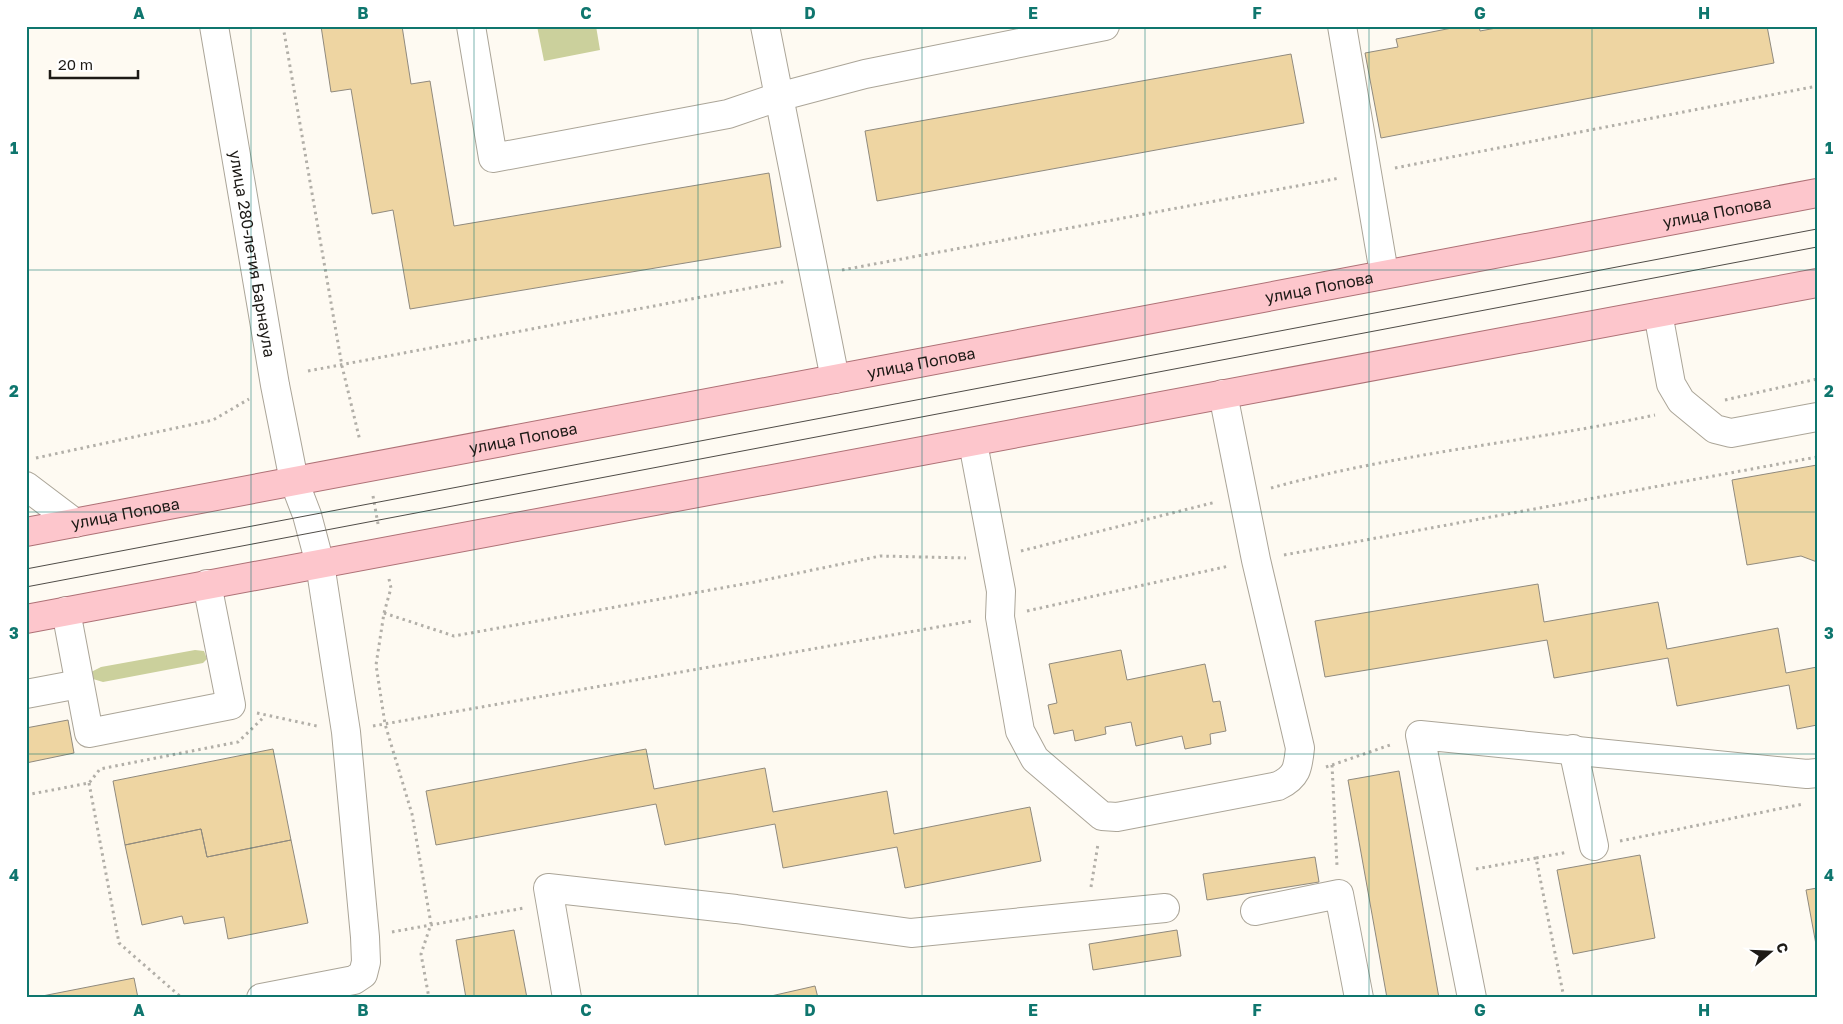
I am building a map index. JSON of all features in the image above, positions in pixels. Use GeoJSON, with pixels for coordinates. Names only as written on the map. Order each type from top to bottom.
{"type":"FeatureCollection","features":[{"type":"Feature","properties":{"kind":"main road","name":"улица Попова"},"geometry":{"type":"LineString","coordinates":[[26,532],[1384,273],[1817,193]]}},
{"type":"Feature","properties":{"kind":"main road"},"geometry":{"type":"LineString","coordinates":[[26,618],[973,443],[1223,394],[1817,283]]}},
{"type":"Feature","properties":{"kind":"street","name":"улица 280-летия Барнаула"},"geometry":{"type":"LineString","coordinates":[[214,26],[273,375],[294,481],[307,515],[320,564],[346,732],[366,962],[363,974],[354,980],[261,998]]}},
{"type":"Feature","properties":{"kind":"street"},"geometry":{"type":"LineString","coordinates":[[471,26],[493,158],[728,114],[778,97],[865,74],[1105,26]]}},
{"type":"Feature","properties":{"kind":"street"},"geometry":{"type":"LineString","coordinates":[[765,26],[834,379]]}},
{"type":"Feature","properties":{"kind":"street"},"geometry":{"type":"LineString","coordinates":[[1342,26],[1384,273]]}},
{"type":"Feature","properties":{"kind":"street"},"geometry":{"type":"LineString","coordinates":[[1658,313],[1671,384],[1681,402],[1715,429],[1731,433],[1817,417]]}},
{"type":"Feature","properties":{"kind":"street"},"geometry":{"type":"LineString","coordinates":[[973,443],[1001,591],[1000,617],[1020,730],[1035,759],[1102,816],[1117,817],[1268,788],[1291,780],[1298,765],[1300,748],[1256,560],[1223,394]]}},
{"type":"Feature","properties":{"kind":"street"},"geometry":{"type":"LineString","coordinates":[[26,486],[75,523]]}},
{"type":"Feature","properties":{"kind":"street"},"geometry":{"type":"LineString","coordinates":[[66,611],[90,733],[231,705],[207,584]]}},
{"type":"Feature","properties":{"kind":"street"},"geometry":{"type":"LineString","coordinates":[[26,694],[79,684]]}},
{"type":"Feature","properties":{"kind":"street"},"geometry":{"type":"LineString","coordinates":[[1472,998],[1420,735],[1807,774],[1817,773]]}},
{"type":"Feature","properties":{"kind":"street"},"geometry":{"type":"LineString","coordinates":[[1573,749],[1594,846]]}},
{"type":"Feature","properties":{"kind":"street"},"geometry":{"type":"LineString","coordinates":[[567,998],[548,888],[736,909],[912,933],[1165,908]]}},
{"type":"Feature","properties":{"kind":"street"},"geometry":{"type":"LineString","coordinates":[[1255,911],[1339,894],[1359,998]]}},
{"type":"Feature","properties":{"kind":"path"},"geometry":{"type":"LineString","coordinates":[[283,26],[342,366]]}},
{"type":"Feature","properties":{"kind":"path"},"geometry":{"type":"LineString","coordinates":[[308,371],[1367,173],[1817,86]]}},
{"type":"Feature","properties":{"kind":"path"},"geometry":{"type":"LineString","coordinates":[[430,998],[421,954],[431,924],[412,814],[385,724],[376,665],[384,613],[454,636],[738,585],[880,556],[994,557],[1327,474],[1488,443],[1590,428],[1817,380]]}},
{"type":"Feature","properties":{"kind":"path"},"geometry":{"type":"LineString","coordinates":[[32,459],[213,420],[254,396]]}},
{"type":"Feature","properties":{"kind":"path"},"geometry":{"type":"LineString","coordinates":[[231,705],[266,716],[346,732],[1000,617],[1256,560],[1817,456]]}},
{"type":"Feature","properties":{"kind":"path"},"geometry":{"type":"LineString","coordinates":[[26,795],[89,783],[100,769],[238,742],[266,716]]}},
{"type":"Feature","properties":{"kind":"path"},"geometry":{"type":"LineString","coordinates":[[1291,780],[1420,735]]}},
{"type":"Feature","properties":{"kind":"path"},"geometry":{"type":"LineString","coordinates":[[1332,765],[1339,894]]}},
{"type":"Feature","properties":{"kind":"path"},"geometry":{"type":"LineString","coordinates":[[89,783],[119,943],[182,998]]}},
{"type":"Feature","properties":{"kind":"path"},"geometry":{"type":"LineString","coordinates":[[1448,874],[1807,803]]}},
{"type":"Feature","properties":{"kind":"path"},"geometry":{"type":"LineString","coordinates":[[1086,916],[1102,816]]}},
{"type":"Feature","properties":{"kind":"path"},"geometry":{"type":"LineString","coordinates":[[1536,858],[1564,998]]}},
{"type":"Feature","properties":{"kind":"path"},"geometry":{"type":"LineString","coordinates":[[364,937],[550,904]]}},
{"type":"Feature","properties":{"kind":"green space"},"geometry":{"type":"Polygon","coordinates":[[[537,26],[596,26],[600,50],[544,61],[537,26]]]}},
{"type":"Feature","properties":{"kind":"green space"},"geometry":{"type":"Polygon","coordinates":[[[195,650],[204,651],[207,659],[203,663],[103,682],[93,679],[91,672],[101,667],[195,650]]]}},
{"type":"Feature","properties":{"kind":"building"},"geometry":{"type":"Polygon","coordinates":[[[321,26],[402,26],[411,84],[430,81],[454,226],[769,173],[781,247],[410,309],[393,210],[372,214],[351,89],[331,92],[321,26]]]}},
{"type":"Feature","properties":{"kind":"building"},"geometry":{"type":"Polygon","coordinates":[[[1462,26],[1479,26],[1480,31],[1507,26],[1767,26],[1774,63],[1381,138],[1365,53],[1398,47],[1396,39],[1462,26]]]}},
{"type":"Feature","properties":{"kind":"building"},"geometry":{"type":"Polygon","coordinates":[[[1291,54],[1304,123],[877,201],[865,131],[1291,54]]]}},
{"type":"Feature","properties":{"kind":"building"},"geometry":{"type":"Polygon","coordinates":[[[1817,465],[1817,562],[1801,556],[1747,565],[1732,480],[1817,465]]]}},
{"type":"Feature","properties":{"kind":"building"},"geometry":{"type":"Polygon","coordinates":[[[1538,584],[1544,622],[1658,602],[1667,649],[1778,628],[1786,673],[1817,667],[1817,725],[1797,729],[1789,685],[1677,706],[1668,658],[1554,678],[1547,640],[1325,677],[1315,621],[1538,584]]]}},
{"type":"Feature","properties":{"kind":"building"},"geometry":{"type":"Polygon","coordinates":[[[1121,650],[1127,680],[1205,664],[1213,702],[1220,701],[1226,731],[1210,734],[1211,744],[1185,749],[1182,736],[1136,746],[1131,722],[1105,727],[1106,734],[1075,741],[1073,730],[1054,734],[1048,705],[1057,703],[1049,664],[1121,650]]]}},
{"type":"Feature","properties":{"kind":"building"},"geometry":{"type":"Polygon","coordinates":[[[68,720],[74,753],[26,763],[26,728],[68,720]]]}},
{"type":"Feature","properties":{"kind":"building"},"geometry":{"type":"Polygon","coordinates":[[[273,749],[291,840],[207,857],[201,829],[125,845],[113,781],[273,749]]]}},
{"type":"Feature","properties":{"kind":"building"},"geometry":{"type":"Polygon","coordinates":[[[646,749],[654,789],[765,768],[773,812],[887,791],[894,834],[1030,807],[1041,861],[905,888],[897,847],[783,868],[775,824],[665,845],[656,804],[436,845],[426,791],[646,749]]]}},
{"type":"Feature","properties":{"kind":"building"},"geometry":{"type":"Polygon","coordinates":[[[1399,771],[1439,998],[1387,998],[1348,780],[1399,771]]]}},
{"type":"Feature","properties":{"kind":"building"},"geometry":{"type":"Polygon","coordinates":[[[201,829],[207,857],[291,840],[308,923],[228,939],[224,917],[184,924],[182,916],[142,925],[125,845],[201,829]]]}},
{"type":"Feature","properties":{"kind":"building"},"geometry":{"type":"Polygon","coordinates":[[[1640,855],[1655,938],[1573,954],[1557,870],[1640,855]]]}},
{"type":"Feature","properties":{"kind":"building"},"geometry":{"type":"Polygon","coordinates":[[[1315,857],[1319,882],[1207,900],[1203,874],[1315,857]]]}},
{"type":"Feature","properties":{"kind":"building"},"geometry":{"type":"Polygon","coordinates":[[[1817,888],[1817,950],[1806,890],[1817,888]]]}},
{"type":"Feature","properties":{"kind":"building"},"geometry":{"type":"Polygon","coordinates":[[[514,930],[527,998],[466,998],[456,940],[514,930]]]}},
{"type":"Feature","properties":{"kind":"building"},"geometry":{"type":"Polygon","coordinates":[[[1177,930],[1181,956],[1093,970],[1089,944],[1177,930]]]}},
{"type":"Feature","properties":{"kind":"building"},"geometry":{"type":"Polygon","coordinates":[[[134,978],[138,998],[32,998],[134,978]]]}},
{"type":"Feature","properties":{"kind":"building"},"geometry":{"type":"Polygon","coordinates":[[[815,986],[818,998],[771,998],[771,996],[815,986]]]}},
{"type":"Feature","properties":{"kind":"tram line"},"geometry":{"type":"LineString","coordinates":[[26,569],[1817,229]]}},
{"type":"Feature","properties":{"kind":"tram line"},"geometry":{"type":"LineString","coordinates":[[26,587],[1817,247]]}}]}
